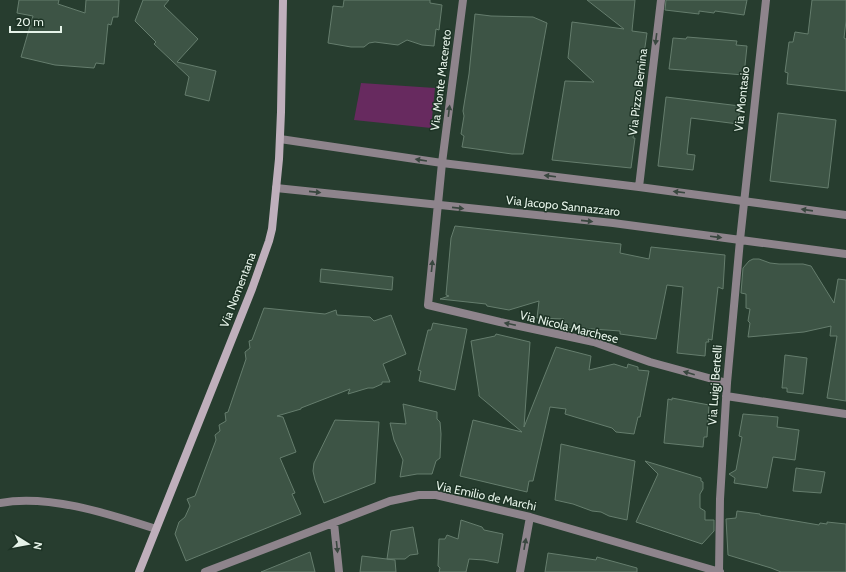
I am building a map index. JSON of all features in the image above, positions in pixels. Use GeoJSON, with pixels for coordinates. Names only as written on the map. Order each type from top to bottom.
{"type":"FeatureCollection","features":[{"type":"Feature","properties":{"kind":"main road","name":"Via Nomentana"},"geometry":{"type":"LineString","coordinates":[[139,572],[266,251],[272,229],[280,139],[283,0]]}},
{"type":"Feature","properties":{"kind":"street","name":"Via Monte Macereto"},"geometry":{"type":"LineString","coordinates":[[428,305],[442,163],[463,0]]}},
{"type":"Feature","properties":{"kind":"street","name":"Via Pizzo Bernina"},"geometry":{"type":"LineString","coordinates":[[640,187],[661,0]]}},
{"type":"Feature","properties":{"kind":"street","name":"Via Montasio"},"geometry":{"type":"LineString","coordinates":[[744,201],[766,0]]}},
{"type":"Feature","properties":{"kind":"street"},"geometry":{"type":"LineString","coordinates":[[280,139],[442,163],[640,187],[846,215]]}},
{"type":"Feature","properties":{"kind":"street","name":"Via Jacopo Sannazzaro"},"geometry":{"type":"LineString","coordinates":[[276,188],[613,223],[846,254]]}},
{"type":"Feature","properties":{"kind":"street","name":"Via Luigi Bertelli"},"geometry":{"type":"LineString","coordinates":[[720,572],[720,499],[726,396],[744,201]]}},
{"type":"Feature","properties":{"kind":"street","name":"Via Nicola Marchese"},"geometry":{"type":"LineString","coordinates":[[428,305],[594,342],[650,362],[727,383]]}},
{"type":"Feature","properties":{"kind":"street"},"geometry":{"type":"LineString","coordinates":[[726,396],[846,414]]}},
{"type":"Feature","properties":{"kind":"street","name":"Via Emilio de Marchi"},"geometry":{"type":"LineString","coordinates":[[205,572],[390,501],[419,495],[436,495],[530,517],[720,572]]}},
{"type":"Feature","properties":{"kind":"street"},"geometry":{"type":"LineString","coordinates":[[0,503],[37,500],[51,502],[92,510],[156,528]]}},
{"type":"Feature","properties":{"kind":"street"},"geometry":{"type":"LineString","coordinates":[[520,572],[530,517]]}},
{"type":"Feature","properties":{"kind":"street"},"geometry":{"type":"LineString","coordinates":[[334,523],[339,572]]}},
{"type":"Feature","properties":{"kind":"shaded area"},"geometry":{"type":"Polygon","coordinates":[[[361,83],[435,88],[431,128],[354,120],[361,83]]]}},
{"type":"Feature","properties":{"kind":"building"},"geometry":{"type":"Polygon","coordinates":[[[19,0],[59,0],[58,4],[85,13],[86,0],[119,0],[118,17],[113,17],[111,25],[108,24],[104,64],[96,63],[94,68],[55,65],[21,57],[33,16],[17,13],[19,0]]]}},
{"type":"Feature","properties":{"kind":"building"},"geometry":{"type":"Polygon","coordinates":[[[143,0],[169,0],[164,6],[198,39],[177,62],[216,71],[209,101],[185,95],[189,77],[154,44],[156,42],[135,21],[143,0]]]}},
{"type":"Feature","properties":{"kind":"building"},"geometry":{"type":"Polygon","coordinates":[[[344,0],[430,0],[430,3],[442,5],[439,30],[436,29],[434,46],[422,45],[407,40],[398,45],[375,42],[369,43],[364,47],[351,47],[328,43],[333,6],[343,7],[344,0]]]}},
{"type":"Feature","properties":{"kind":"building"},"geometry":{"type":"Polygon","coordinates":[[[587,0],[635,0],[632,31],[647,33],[642,68],[640,69],[640,92],[633,138],[635,138],[631,168],[552,160],[565,81],[594,82],[568,58],[572,22],[624,29],[587,0]]]}},
{"type":"Feature","properties":{"kind":"building"},"geometry":{"type":"Polygon","coordinates":[[[666,0],[747,0],[744,15],[715,11],[714,13],[699,11],[699,14],[665,10],[666,0]]]}},
{"type":"Feature","properties":{"kind":"building"},"geometry":{"type":"Polygon","coordinates":[[[812,0],[846,0],[844,38],[846,39],[846,91],[787,84],[788,73],[785,72],[789,42],[793,42],[795,32],[808,34],[812,0]]]}},
{"type":"Feature","properties":{"kind":"building"},"geometry":{"type":"Polygon","coordinates":[[[475,14],[533,17],[547,23],[523,154],[512,154],[462,147],[464,136],[461,134],[464,116],[463,111],[469,74],[475,14]]]}},
{"type":"Feature","properties":{"kind":"building"},"geometry":{"type":"Polygon","coordinates":[[[687,37],[737,41],[736,45],[747,46],[744,75],[669,69],[673,38],[686,39],[687,37]]]}},
{"type":"Feature","properties":{"kind":"building"},"geometry":{"type":"Polygon","coordinates":[[[666,97],[740,106],[738,124],[691,118],[687,154],[695,155],[693,170],[658,166],[666,97]]]}},
{"type":"Feature","properties":{"kind":"building"},"geometry":{"type":"Polygon","coordinates":[[[778,113],[836,120],[828,188],[770,181],[778,113]]]}},
{"type":"Feature","properties":{"kind":"building"},"geometry":{"type":"Polygon","coordinates":[[[455,226],[621,244],[620,253],[649,259],[651,247],[725,255],[723,289],[718,287],[712,340],[708,339],[709,342],[706,342],[705,356],[677,353],[683,287],[667,285],[656,339],[620,334],[620,331],[565,327],[566,323],[562,322],[564,319],[537,318],[539,301],[509,310],[487,306],[486,304],[440,299],[449,296],[446,295],[451,238],[455,226]]]}},
{"type":"Feature","properties":{"kind":"building"},"geometry":{"type":"Polygon","coordinates":[[[753,259],[759,259],[770,263],[803,264],[811,266],[834,303],[838,279],[846,280],[846,401],[827,398],[837,336],[830,336],[831,326],[804,332],[748,337],[750,309],[746,308],[746,294],[741,293],[743,268],[753,259]]]}},
{"type":"Feature","properties":{"kind":"building"},"geometry":{"type":"Polygon","coordinates":[[[321,269],[393,277],[392,290],[320,282],[321,269]]]}},
{"type":"Feature","properties":{"kind":"building"},"geometry":{"type":"Polygon","coordinates":[[[264,308],[325,314],[336,310],[337,315],[370,317],[374,321],[391,315],[406,354],[383,364],[390,382],[382,382],[382,384],[373,388],[348,394],[350,389],[301,409],[277,416],[283,417],[296,452],[280,458],[295,493],[292,494],[301,514],[186,561],[175,534],[179,522],[185,517],[190,506],[187,499],[195,496],[216,440],[215,435],[220,431],[219,425],[226,421],[225,413],[228,412],[246,359],[245,352],[250,348],[249,341],[252,340],[264,308]]]}},
{"type":"Feature","properties":{"kind":"building"},"geometry":{"type":"Polygon","coordinates":[[[433,323],[467,329],[455,390],[419,381],[421,371],[418,370],[428,330],[431,330],[433,323]]]}},
{"type":"Feature","properties":{"kind":"building"},"geometry":{"type":"Polygon","coordinates":[[[496,334],[530,342],[524,427],[556,347],[591,356],[589,370],[614,364],[627,368],[628,364],[638,367],[638,370],[649,371],[640,417],[638,417],[634,434],[616,432],[612,428],[565,414],[566,409],[550,407],[533,481],[529,481],[527,492],[460,476],[473,420],[522,432],[479,396],[471,341],[495,336],[496,334]]]}},
{"type":"Feature","properties":{"kind":"building"},"geometry":{"type":"Polygon","coordinates":[[[785,355],[807,358],[803,394],[787,392],[787,388],[782,388],[785,355]]]}},
{"type":"Feature","properties":{"kind":"building"},"geometry":{"type":"Polygon","coordinates":[[[672,398],[709,405],[707,437],[704,437],[703,447],[664,443],[668,399],[672,400],[672,398]]]}},
{"type":"Feature","properties":{"kind":"building"},"geometry":{"type":"Polygon","coordinates":[[[403,404],[437,412],[437,419],[440,422],[441,434],[440,458],[436,461],[432,474],[417,474],[400,477],[403,460],[394,440],[390,423],[406,424],[403,404]]]}},
{"type":"Feature","properties":{"kind":"building"},"geometry":{"type":"Polygon","coordinates":[[[743,414],[778,417],[777,427],[799,430],[795,460],[773,457],[767,488],[734,483],[735,478],[729,474],[736,470],[742,437],[739,436],[743,414]]]}},
{"type":"Feature","properties":{"kind":"building"},"geometry":{"type":"Polygon","coordinates":[[[335,420],[379,422],[375,483],[324,503],[315,480],[313,471],[314,463],[335,420]]]}},
{"type":"Feature","properties":{"kind":"building"},"geometry":{"type":"Polygon","coordinates":[[[561,444],[635,461],[627,520],[555,500],[561,444]]]}},
{"type":"Feature","properties":{"kind":"building"},"geometry":{"type":"Polygon","coordinates":[[[645,461],[701,478],[701,481],[703,482],[703,489],[700,494],[700,508],[705,511],[705,520],[714,520],[714,531],[702,544],[636,522],[658,474],[645,461]]]}},
{"type":"Feature","properties":{"kind":"building"},"geometry":{"type":"Polygon","coordinates":[[[796,468],[825,472],[821,493],[793,491],[796,468]]]}},
{"type":"Feature","properties":{"kind":"building"},"geometry":{"type":"Polygon","coordinates":[[[737,511],[819,525],[820,523],[827,524],[827,522],[846,524],[846,572],[781,572],[728,555],[726,519],[736,518],[737,511]]]}},
{"type":"Feature","properties":{"kind":"building"},"geometry":{"type":"Polygon","coordinates":[[[461,520],[482,527],[484,530],[503,534],[498,563],[469,559],[466,572],[439,572],[439,539],[445,539],[447,535],[458,539],[461,520]]]}},
{"type":"Feature","properties":{"kind":"building"},"geometry":{"type":"Polygon","coordinates":[[[413,527],[418,554],[410,555],[405,559],[387,559],[391,531],[413,527]]]}},
{"type":"Feature","properties":{"kind":"building"},"geometry":{"type":"Polygon","coordinates":[[[310,552],[315,572],[261,572],[310,552]]]}},
{"type":"Feature","properties":{"kind":"building"},"geometry":{"type":"Polygon","coordinates":[[[548,553],[596,560],[597,557],[637,568],[637,572],[545,572],[548,553]]]}},
{"type":"Feature","properties":{"kind":"building"},"geometry":{"type":"Polygon","coordinates":[[[362,556],[395,560],[396,572],[360,572],[362,556]]]}}]}
